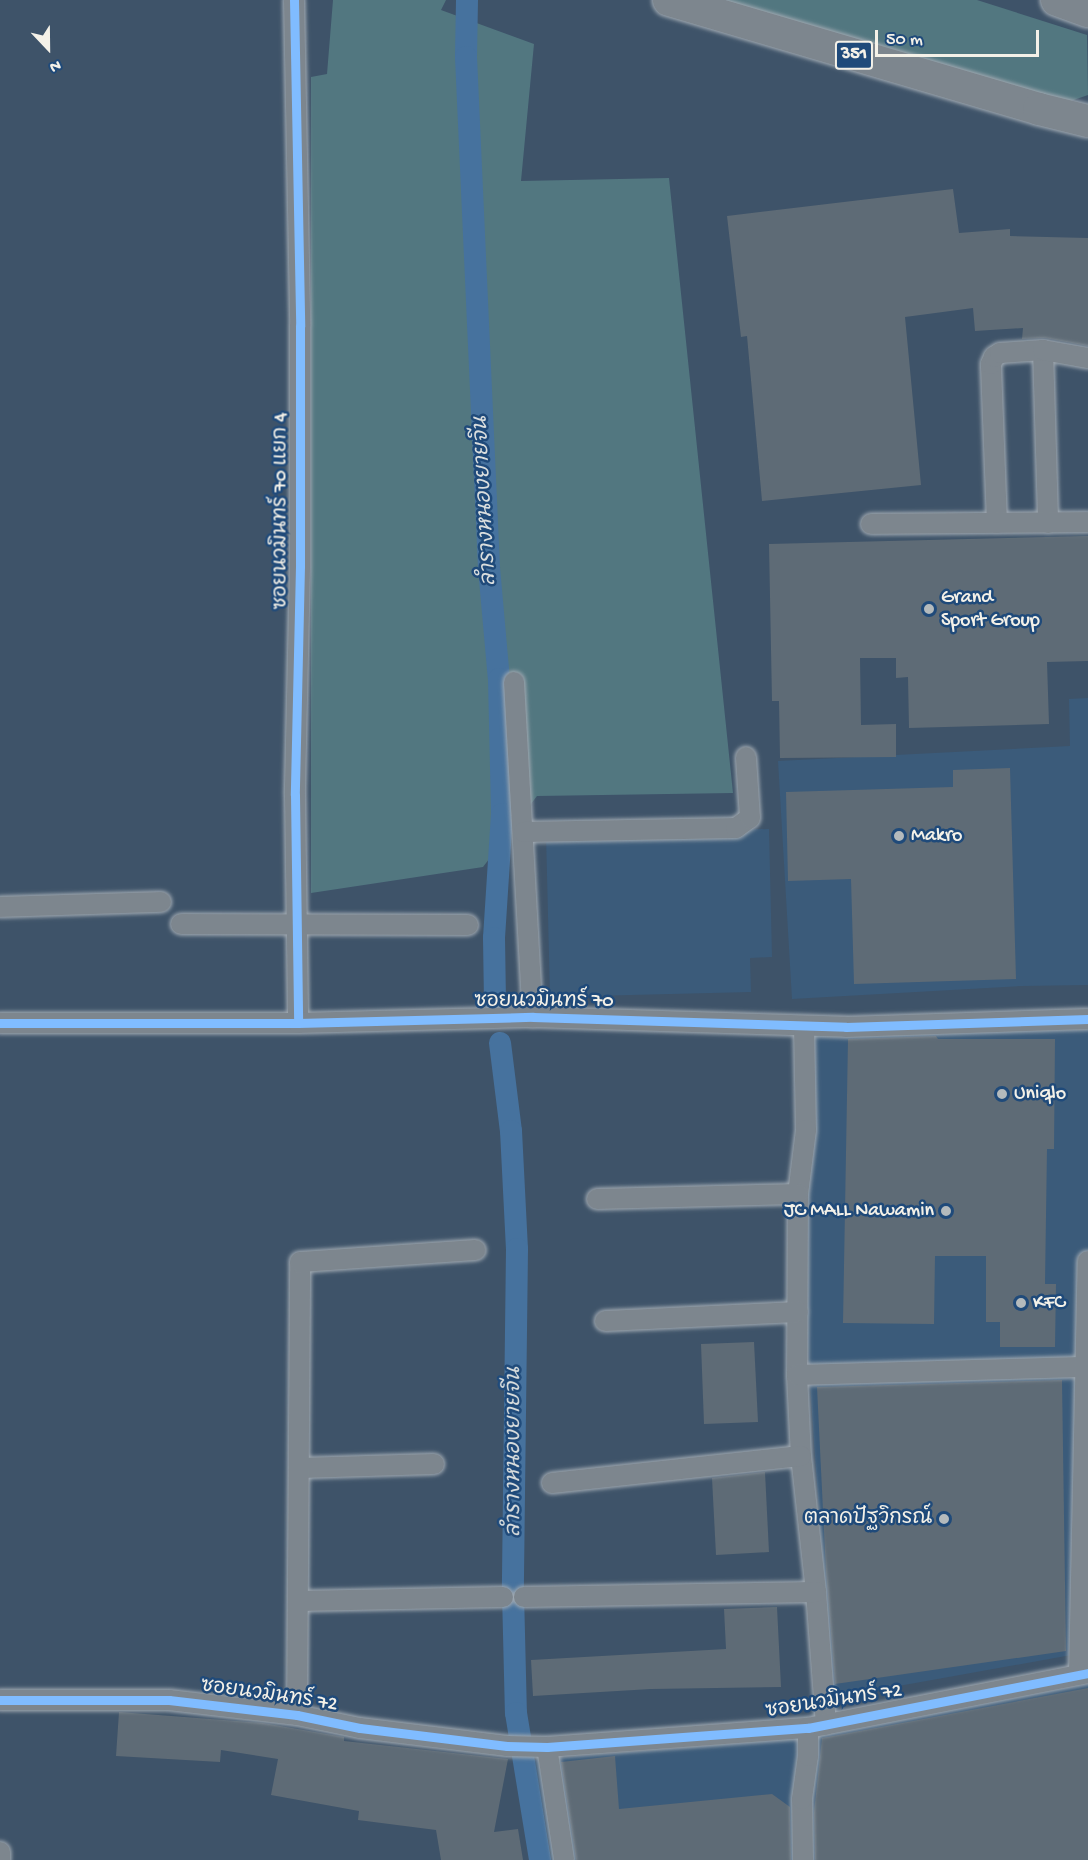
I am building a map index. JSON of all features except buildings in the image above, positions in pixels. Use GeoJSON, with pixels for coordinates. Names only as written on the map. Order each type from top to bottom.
{"type":"FeatureCollection","features":[{"type":"Feature","properties":{"kind":"main road","name":"351"},"geometry":{"type":"LineString","coordinates":[[669,0],[1039,109],[1088,121]]}},
{"type":"Feature","properties":{"kind":"main road"},"geometry":{"type":"LineString","coordinates":[[1039,109],[1070,112],[1088,102]]}},
{"type":"Feature","properties":{"kind":"main road"},"geometry":{"type":"LineString","coordinates":[[1039,109],[1088,140]]}},
{"type":"Feature","properties":{"kind":"street","name":"ซอยนวมินทร์ 70 แยก 4"},"geometry":{"type":"LineString","coordinates":[[294,0],[300,326],[300,566],[295,795],[298,1023]]}},
{"type":"Feature","properties":{"kind":"street"},"geometry":{"type":"LineString","coordinates":[[1042,350],[1048,523]]}},
{"type":"Feature","properties":{"kind":"street"},"geometry":{"type":"LineString","coordinates":[[997,523],[991,364],[994,357],[1000,353],[1042,350],[1088,358]]}},
{"type":"Feature","properties":{"kind":"street"},"geometry":{"type":"LineString","coordinates":[[871,524],[1088,522]]}},
{"type":"Feature","properties":{"kind":"street"},"geometry":{"type":"LineString","coordinates":[[514,681],[524,832],[532,1017]]}},
{"type":"Feature","properties":{"kind":"street"},"geometry":{"type":"LineString","coordinates":[[524,832],[736,828],[750,818],[746,757]]}},
{"type":"Feature","properties":{"kind":"street"},"geometry":{"type":"LineString","coordinates":[[0,907],[161,902]]}},
{"type":"Feature","properties":{"kind":"street"},"geometry":{"type":"LineString","coordinates":[[181,924],[468,925]]}},
{"type":"Feature","properties":{"kind":"street","name":"ซอยนวมินทร์ 70"},"geometry":{"type":"LineString","coordinates":[[0,1023],[298,1023],[532,1017],[804,1026],[1088,1018]]}},
{"type":"Feature","properties":{"kind":"street"},"geometry":{"type":"LineString","coordinates":[[802,1860],[802,1799],[808,1756],[817,1726],[816,1592],[801,1456],[798,1375],[798,1194],[806,1130],[804,1026]]}},
{"type":"Feature","properties":{"kind":"street"},"geometry":{"type":"LineString","coordinates":[[597,1199],[798,1194]]}},
{"type":"Feature","properties":{"kind":"street"},"geometry":{"type":"LineString","coordinates":[[297,1715],[300,1262],[476,1250]]}},
{"type":"Feature","properties":{"kind":"street"},"geometry":{"type":"LineString","coordinates":[[1084,1673],[1088,1261]]}},
{"type":"Feature","properties":{"kind":"street"},"geometry":{"type":"LineString","coordinates":[[605,1321],[798,1312]]}},
{"type":"Feature","properties":{"kind":"street"},"geometry":{"type":"LineString","coordinates":[[798,1375],[1087,1366]]}},
{"type":"Feature","properties":{"kind":"street"},"geometry":{"type":"LineString","coordinates":[[552,1483],[801,1456]]}},
{"type":"Feature","properties":{"kind":"street"},"geometry":{"type":"LineString","coordinates":[[300,1468],[434,1464]]}},
{"type":"Feature","properties":{"kind":"street"},"geometry":{"type":"LineString","coordinates":[[524,1597],[816,1592]]}},
{"type":"Feature","properties":{"kind":"street"},"geometry":{"type":"LineString","coordinates":[[299,1601],[503,1597]]}},
{"type":"Feature","properties":{"kind":"street","name":"ซอยนวมินทร์ 72"},"geometry":{"type":"LineString","coordinates":[[0,1701],[169,1700],[297,1715],[360,1728],[507,1746],[539,1747],[817,1726],[1084,1673]]}},
{"type":"Feature","properties":{"kind":"street"},"geometry":{"type":"LineString","coordinates":[[539,1747],[564,1860]]}},
{"type":"Feature","properties":{"kind":"street"},"geometry":{"type":"LineString","coordinates":[[0,1852],[0,1860]]}},
{"type":"Feature","properties":{"kind":"shaded area"},"geometry":{"type":"Polygon","coordinates":[[[1088,698],[1088,985],[1021,986],[792,999],[778,761],[1070,746],[1069,699],[1088,698]]]}},
{"type":"Feature","properties":{"kind":"shaded area"},"geometry":{"type":"Polygon","coordinates":[[[769,829],[772,957],[750,958],[751,992],[550,997],[546,834],[769,829]]]}},
{"type":"Feature","properties":{"kind":"shaded area"},"geometry":{"type":"Polygon","coordinates":[[[1088,1030],[1088,1652],[832,1698],[809,1370],[803,1196],[812,1033],[1088,1030]]]}},
{"type":"Feature","properties":{"kind":"shaded area"},"geometry":{"type":"Polygon","coordinates":[[[1088,1684],[1088,1860],[552,1860],[534,1760],[802,1738],[1088,1684]]]}},
{"type":"Feature","properties":{"kind":"green space"},"geometry":{"type":"Polygon","coordinates":[[[333,0],[446,0],[441,10],[534,44],[521,181],[669,178],[733,793],[537,796],[483,867],[311,893],[311,77],[327,74],[333,0]]]}},
{"type":"Feature","properties":{"kind":"green space"},"geometry":{"type":"Polygon","coordinates":[[[705,0],[977,0],[1087,35],[1088,95],[1065,103],[705,0]]]}},
{"type":"Feature","properties":{"kind":"waterway","name":"ลำรางหนองยายจีน"},"geometry":{"type":"LineString","coordinates":[[467,0],[466,57],[489,568],[499,679],[502,814],[494,938],[495,1001]]}},
{"type":"Feature","properties":{"kind":"waterway","name":"ลำรางหนองยายจีน"},"geometry":{"type":"LineString","coordinates":[[500,1043],[511,1131],[517,1249],[513,1593],[516,1713],[540,1860]]}},
{"type":"Feature","properties":{"kind":"cycle path"},"geometry":{"type":"LineString","coordinates":[[294,0],[300,326],[300,566],[295,795],[298,1023]]}},
{"type":"Feature","properties":{"kind":"cycle path"},"geometry":{"type":"LineString","coordinates":[[0,1023],[298,1023],[533,1017],[846,1027],[1088,1019]]}},
{"type":"Feature","properties":{"kind":"cycle path"},"geometry":{"type":"LineString","coordinates":[[0,1700],[169,1700],[297,1715],[360,1728],[507,1746],[547,1747],[808,1728],[1088,1673]]}},
{"type":"Feature","properties":{"kind":"place","name":"Grand Sport Group"},"geometry":{"type":"Point","coordinates":[929,609]}},
{"type":"Feature","properties":{"kind":"place","name":"Makro"},"geometry":{"type":"Point","coordinates":[899,836]}},
{"type":"Feature","properties":{"kind":"place","name":"Uniqlo"},"geometry":{"type":"Point","coordinates":[1002,1094]}},
{"type":"Feature","properties":{"kind":"place","name":"JC MALL Nawamin"},"geometry":{"type":"Point","coordinates":[946,1211]}},
{"type":"Feature","properties":{"kind":"place","name":"KFC"},"geometry":{"type":"Point","coordinates":[1021,1303]}},
{"type":"Feature","properties":{"kind":"place","name":"ตลาดปัฐวิกรณ์"},"geometry":{"type":"Point","coordinates":[944,1519]}}]}
